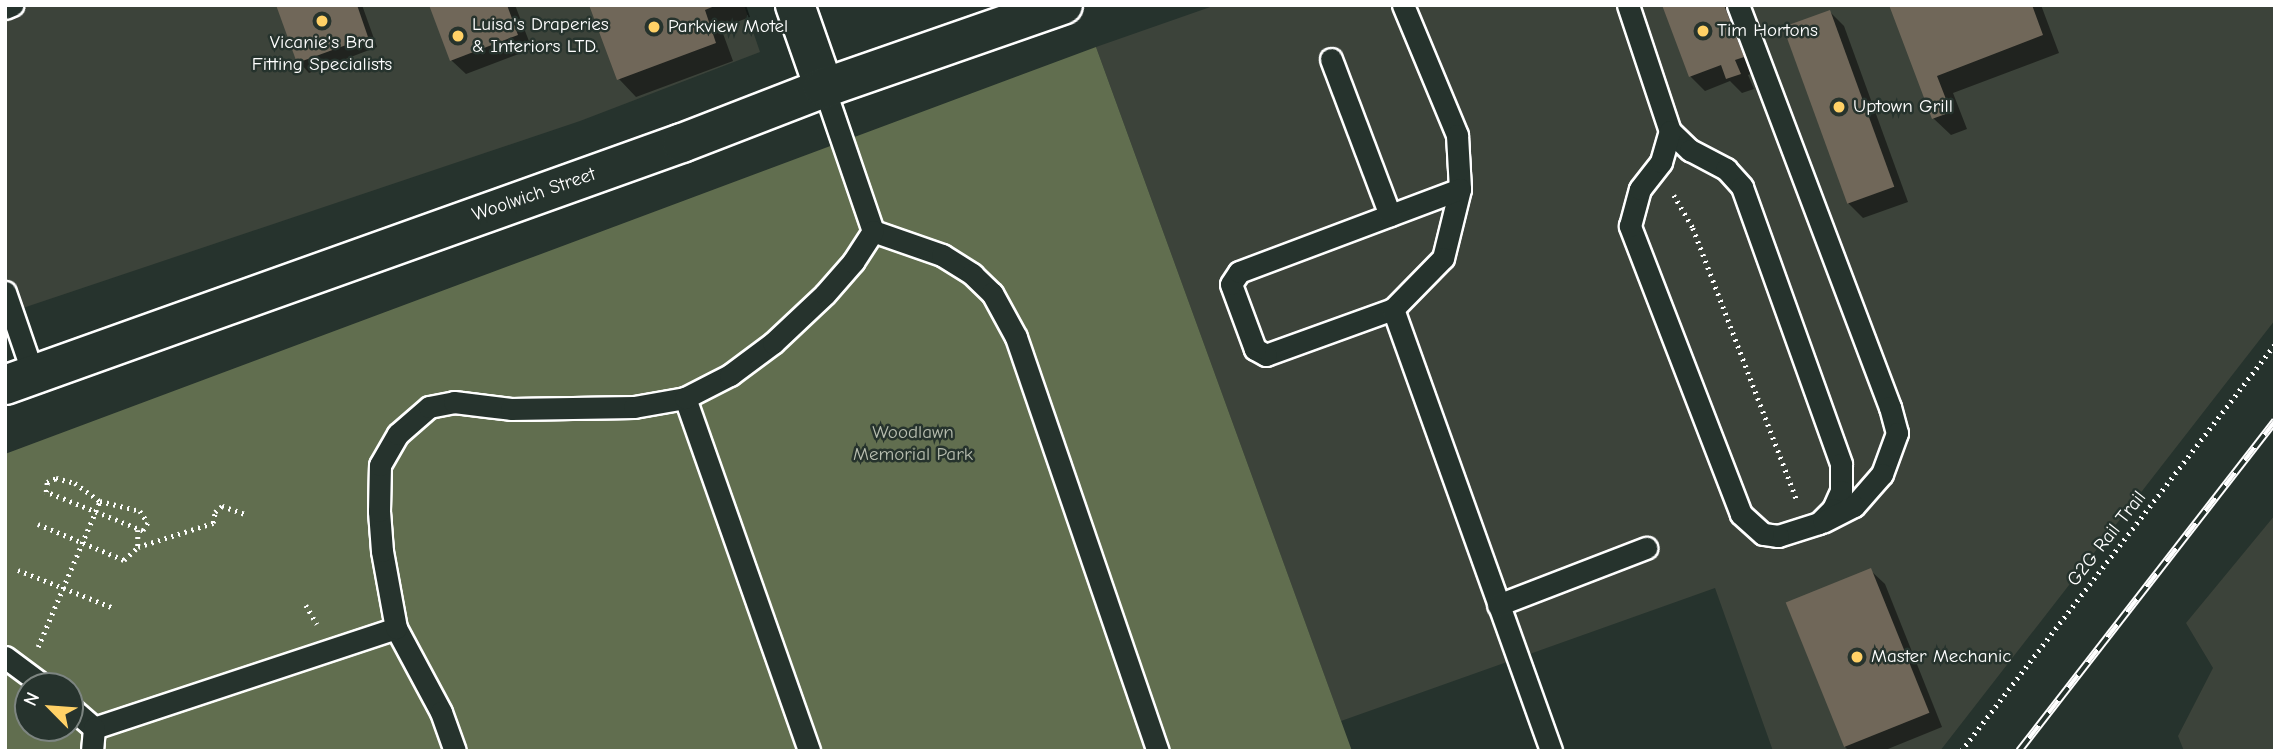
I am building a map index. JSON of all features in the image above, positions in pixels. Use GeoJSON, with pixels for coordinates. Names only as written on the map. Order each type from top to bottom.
{"type":"FeatureCollection","features":[{"type":"Feature","properties":{"kind":"main road"},"geometry":{"type":"LineString","coordinates":[[795,5],[824,88]]}},
{"type":"Feature","properties":{"kind":"main road","name":"Woolwich Street"},"geometry":{"type":"LineString","coordinates":[[19,379],[682,143],[824,88],[1063,5]]}},
{"type":"Feature","properties":{"kind":"lane"},"geometry":{"type":"LineString","coordinates":[[5,8],[12,5]]}},
{"type":"Feature","properties":{"kind":"lane"},"geometry":{"type":"LineString","coordinates":[[1403,5],[1457,135],[1460,189],[1443,258],[1393,309],[1266,355],[1255,349],[1231,284],[1239,272],[1460,189]]}},
{"type":"Feature","properties":{"kind":"lane"},"geometry":{"type":"LineString","coordinates":[[1628,5],[1670,131],[1690,150],[1727,169],[1742,187],[1841,464],[1841,491],[1833,509],[1813,525]]}},
{"type":"Feature","properties":{"kind":"lane"},"geometry":{"type":"LineString","coordinates":[[1670,131],[1661,162],[1640,189],[1630,226],[1741,514],[1763,534],[1778,536],[1813,525],[1854,506],[1882,474],[1896,433],[1889,407],[1738,5]]}},
{"type":"Feature","properties":{"kind":"lane"},"geometry":{"type":"LineString","coordinates":[[1331,59],[1390,215]]}},
{"type":"Feature","properties":{"kind":"lane"},"geometry":{"type":"LineString","coordinates":[[824,88],[873,231]]}},
{"type":"Feature","properties":{"kind":"lane"},"geometry":{"type":"LineString","coordinates":[[454,751],[441,712],[396,628],[382,551],[380,466],[398,434],[429,407],[454,402],[511,409],[582,409],[634,407],[685,398],[730,374],[773,343],[825,294],[853,262],[873,231]]}},
{"type":"Feature","properties":{"kind":"lane"},"geometry":{"type":"LineString","coordinates":[[873,231],[942,255],[972,274],[992,293],[1016,337],[1158,751]]}},
{"type":"Feature","properties":{"kind":"lane"},"geometry":{"type":"LineString","coordinates":[[5,292],[19,379]]}},
{"type":"Feature","properties":{"kind":"lane"},"geometry":{"type":"LineString","coordinates":[[1393,309],[1551,751]]}},
{"type":"Feature","properties":{"kind":"lane"},"geometry":{"type":"LineString","coordinates":[[685,398],[809,751]]}},
{"type":"Feature","properties":{"kind":"lane"},"geometry":{"type":"LineString","coordinates":[[1498,606],[1646,548]]}},
{"type":"Feature","properties":{"kind":"lane"},"geometry":{"type":"LineString","coordinates":[[94,728],[396,628]]}},
{"type":"Feature","properties":{"kind":"lane"},"geometry":{"type":"LineString","coordinates":[[5,657],[25,672]]}},
{"type":"Feature","properties":{"kind":"lane"},"geometry":{"type":"LineString","coordinates":[[84,719],[94,728]]}},
{"type":"Feature","properties":{"kind":"lane"},"geometry":{"type":"LineString","coordinates":[[92,751],[94,728]]}},
{"type":"Feature","properties":{"kind":"path"},"geometry":{"type":"LineString","coordinates":[[1661,162],[1677,204],[1693,228],[1813,525]]}},
{"type":"Feature","properties":{"kind":"path","name":"G2G Rail Trail"},"geometry":{"type":"LineString","coordinates":[[1961,751],[2275,344]]}},
{"type":"Feature","properties":{"kind":"path"},"geometry":{"type":"LineString","coordinates":[[56,478],[75,483],[100,500],[140,511],[149,523],[143,531],[138,530],[46,492],[47,482],[56,478]]}},
{"type":"Feature","properties":{"kind":"path"},"geometry":{"type":"LineString","coordinates":[[26,672],[100,500]]}},
{"type":"Feature","properties":{"kind":"path"},"geometry":{"type":"LineString","coordinates":[[38,524],[124,560],[138,547],[213,523],[215,512],[222,506],[245,514]]}},
{"type":"Feature","properties":{"kind":"path"},"geometry":{"type":"LineString","coordinates":[[138,530],[138,547]]}},
{"type":"Feature","properties":{"kind":"path"},"geometry":{"type":"LineString","coordinates":[[18,570],[114,608]]}},
{"type":"Feature","properties":{"kind":"shaded area"},"geometry":{"type":"Polygon","coordinates":[[[5,5],[744,5],[760,52],[580,121],[5,314],[5,5]]]}},
{"type":"Feature","properties":{"kind":"shaded area"},"geometry":{"type":"Polygon","coordinates":[[[1216,5],[2275,5],[2275,320],[1940,751],[1773,751],[1715,588],[1341,721],[1096,47],[1216,5]]]}},
{"type":"Feature","properties":{"kind":"shaded area"},"geometry":{"type":"Polygon","coordinates":[[[2275,515],[2275,751],[2184,751],[2178,736],[2213,668],[2186,623],[2275,515]]]}},
{"type":"Feature","properties":{"kind":"green space","name":"Woodlawn Memorial Park"},"geometry":{"type":"Polygon","coordinates":[[[1096,47],[1352,751],[5,751],[5,454],[1096,47]]]}},
{"type":"Feature","properties":{"kind":"building","name":"Vicanie's Bra Fitting Specialists"},"geometry":{"type":"Polygon","coordinates":[[[276,5],[357,5],[368,37],[297,63],[276,5]]]}},
{"type":"Feature","properties":{"kind":"building"},"geometry":{"type":"Polygon","coordinates":[[[429,5],[507,5],[518,35],[450,61],[429,5]]]}},
{"type":"Feature","properties":{"kind":"building","name":"Parkview Motel"},"geometry":{"type":"Polygon","coordinates":[[[589,5],[717,5],[705,10],[716,43],[617,80],[589,5]]]}},
{"type":"Feature","properties":{"kind":"building","name":"Tim Hortons"},"geometry":{"type":"Polygon","coordinates":[[[1662,5],[1724,5],[1744,57],[1735,60],[1741,74],[1726,79],[1721,65],[1689,77],[1662,5]]]}},
{"type":"Feature","properties":{"kind":"building"},"geometry":{"type":"Polygon","coordinates":[[[1889,5],[2032,5],[2043,35],[1937,76],[1951,112],[1932,119],[1889,5]]]}},
{"type":"Feature","properties":{"kind":"building","name":"Uptown Grill"},"geometry":{"type":"Polygon","coordinates":[[[1830,10],[1894,187],[1847,204],[1783,27],[1830,10]]]}},
{"type":"Feature","properties":{"kind":"building","name":"Master Mechanic"},"geometry":{"type":"Polygon","coordinates":[[[1871,568],[1929,713],[1844,747],[1786,602],[1871,568]]]}},
{"type":"Feature","properties":{"kind":"railway"},"geometry":{"type":"LineString","coordinates":[[2019,751],[2275,421]]}},
{"type":"Feature","properties":{"kind":"place","name":"Vicanie's Bra Fitting Specialists"},"geometry":{"type":"Point","coordinates":[322,21]}},
{"type":"Feature","properties":{"kind":"place","name":"Parkview Motel"},"geometry":{"type":"Point","coordinates":[654,27]}},
{"type":"Feature","properties":{"kind":"place","name":"Tim Hortons"},"geometry":{"type":"Point","coordinates":[1703,31]}},
{"type":"Feature","properties":{"kind":"place","name":"Luisa's Draperies & Interiors LTD."},"geometry":{"type":"Point","coordinates":[458,36]}},
{"type":"Feature","properties":{"kind":"place","name":"Uptown Grill"},"geometry":{"type":"Point","coordinates":[1839,107]}},
{"type":"Feature","properties":{"kind":"place","name":"Master Mechanic"},"geometry":{"type":"Point","coordinates":[1857,657]}}]}
